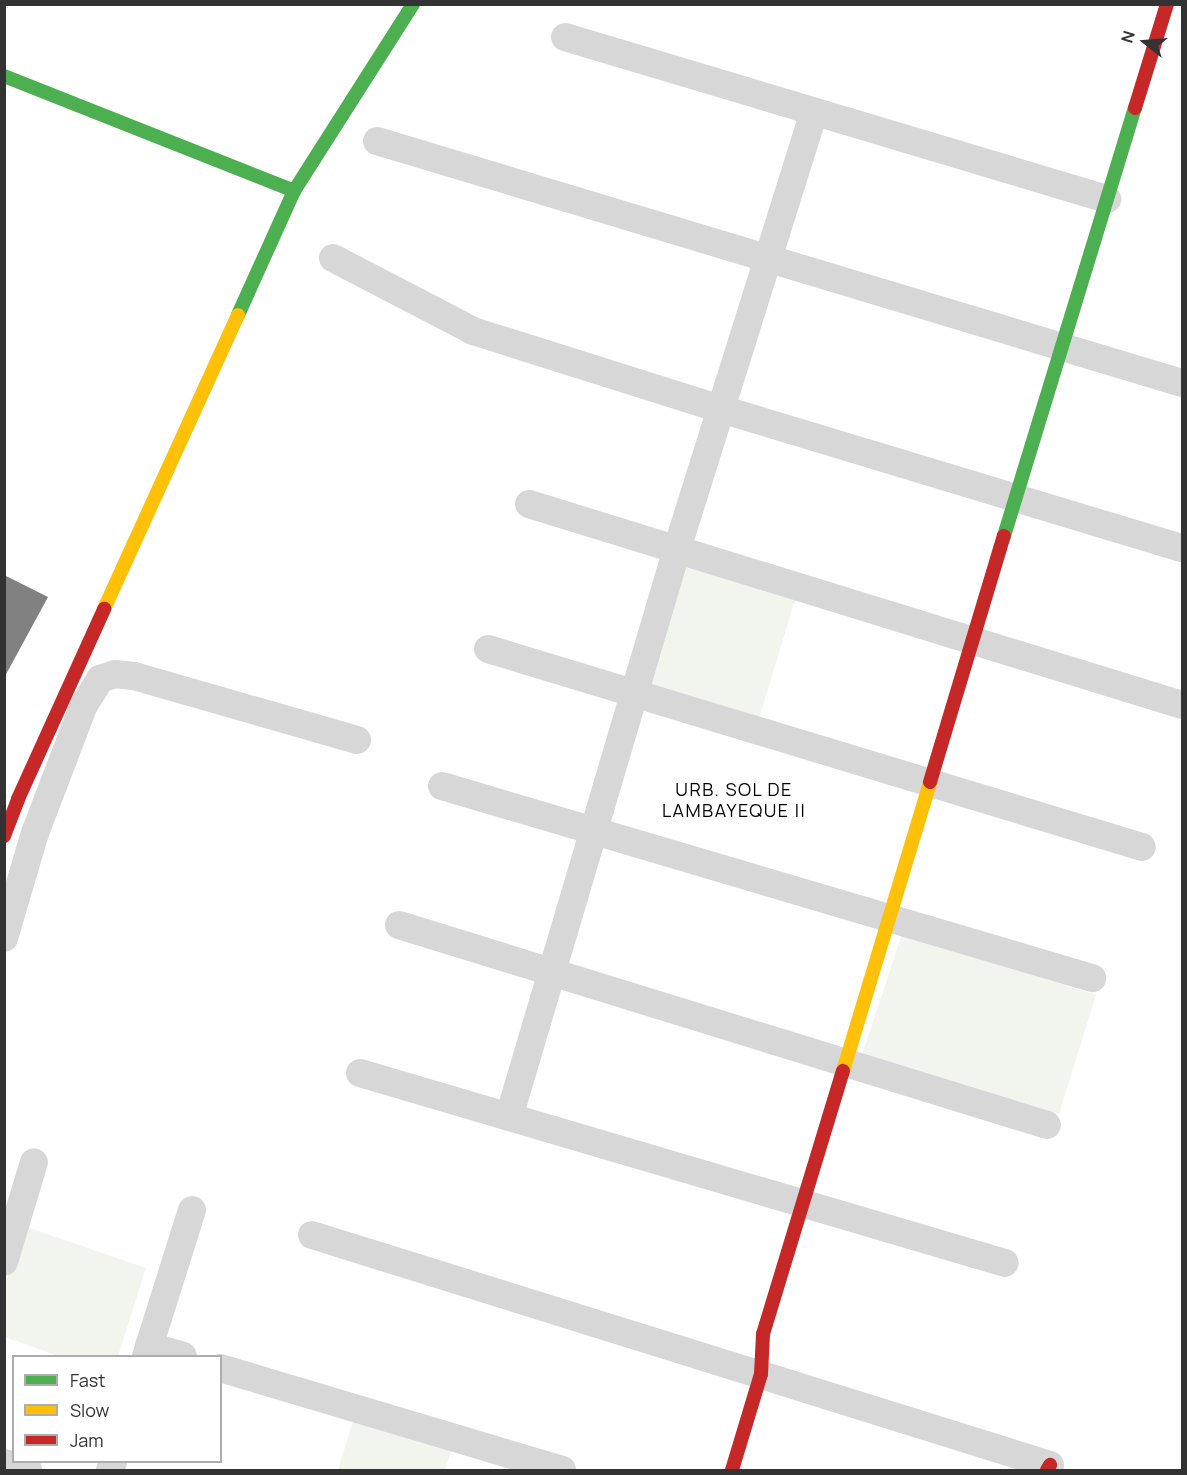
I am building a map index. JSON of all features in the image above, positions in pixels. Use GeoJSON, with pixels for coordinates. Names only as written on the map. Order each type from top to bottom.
{"type":"FeatureCollection","features":[{"type":"Feature","properties":{"kind":"street"},"geometry":{"type":"LineString","coordinates":[[4,836],[18,799],[294,191],[413,4]]}},
{"type":"Feature","properties":{"kind":"street"},"geometry":{"type":"LineString","coordinates":[[732,1470],[761,1374],[763,1334],[1060,347],[1167,4]]}},
{"type":"Feature","properties":{"kind":"street"},"geometry":{"type":"LineString","coordinates":[[566,37],[1107,199]]}},
{"type":"Feature","properties":{"kind":"street"},"geometry":{"type":"LineString","coordinates":[[4,76],[294,191]]}},
{"type":"Feature","properties":{"kind":"street"},"geometry":{"type":"LineString","coordinates":[[509,1117],[677,549],[814,111]]}},
{"type":"Feature","properties":{"kind":"street"},"geometry":{"type":"LineString","coordinates":[[377,141],[1182,383]]}},
{"type":"Feature","properties":{"kind":"street"},"geometry":{"type":"LineString","coordinates":[[333,258],[473,331],[1182,548]]}},
{"type":"Feature","properties":{"kind":"street"},"geometry":{"type":"LineString","coordinates":[[528,504],[1182,705]]}},
{"type":"Feature","properties":{"kind":"street"},"geometry":{"type":"LineString","coordinates":[[488,649],[1142,847]]}},
{"type":"Feature","properties":{"kind":"street"},"geometry":{"type":"LineString","coordinates":[[4,938],[35,833],[84,705],[100,679],[115,674],[134,676],[357,740]]}},
{"type":"Feature","properties":{"kind":"street"},"geometry":{"type":"LineString","coordinates":[[442,786],[1092,978]]}},
{"type":"Feature","properties":{"kind":"street"},"geometry":{"type":"LineString","coordinates":[[399,925],[1047,1125]]}},
{"type":"Feature","properties":{"kind":"street"},"geometry":{"type":"LineString","coordinates":[[360,1073],[1005,1263]]}},
{"type":"Feature","properties":{"kind":"street"},"geometry":{"type":"LineString","coordinates":[[4,1262],[34,1162]]}},
{"type":"Feature","properties":{"kind":"street"},"geometry":{"type":"LineString","coordinates":[[176,1355],[147,1351],[192,1210]]}},
{"type":"Feature","properties":{"kind":"street"},"geometry":{"type":"LineString","coordinates":[[312,1235],[761,1374],[1049,1468]]}},
{"type":"Feature","properties":{"kind":"street"},"geometry":{"type":"LineString","coordinates":[[222,1369],[562,1470]]}},
{"type":"Feature","properties":{"kind":"street"},"geometry":{"type":"LineString","coordinates":[[4,1463],[28,1470]]}},
{"type":"Feature","properties":{"kind":"shaded area"},"geometry":{"type":"Polygon","coordinates":[[[684,563],[796,597],[759,718],[646,684],[684,563]]]}},
{"type":"Feature","properties":{"kind":"shaded area"},"geometry":{"type":"Polygon","coordinates":[[[902,934],[1096,995],[1059,1114],[861,1058],[902,934]]]}},
{"type":"Feature","properties":{"kind":"shaded area"},"geometry":{"type":"Polygon","coordinates":[[[24,1226],[146,1268],[118,1355],[55,1355],[5,1337],[4,1288],[24,1226]]]}},
{"type":"Feature","properties":{"kind":"shaded area"},"geometry":{"type":"Polygon","coordinates":[[[353,1421],[451,1451],[445,1470],[338,1470],[353,1421]]]}},
{"type":"Feature","properties":{"kind":"building"},"geometry":{"type":"Polygon","coordinates":[[[4,575],[48,597],[4,678],[4,575]]]}},
{"type":"Feature","properties":{"kind":"traffic: fast"},"geometry":{"type":"LineString","coordinates":[[238,315],[294,191],[413,4]]}},
{"type":"Feature","properties":{"kind":"traffic: fast"},"geometry":{"type":"LineString","coordinates":[[4,76],[294,191]]}},
{"type":"Feature","properties":{"kind":"traffic: fast"},"geometry":{"type":"LineString","coordinates":[[1004,536],[1135,108]]}},
{"type":"Feature","properties":{"kind":"traffic: slow"},"geometry":{"type":"LineString","coordinates":[[104,609],[238,315]]}},
{"type":"Feature","properties":{"kind":"traffic: slow"},"geometry":{"type":"LineString","coordinates":[[843,1071],[930,782]]}},
{"type":"Feature","properties":{"kind":"traffic: jam"},"geometry":{"type":"LineString","coordinates":[[1135,108],[1167,4]]}},
{"type":"Feature","properties":{"kind":"traffic: jam"},"geometry":{"type":"LineString","coordinates":[[930,782],[1004,536]]}},
{"type":"Feature","properties":{"kind":"traffic: jam"},"geometry":{"type":"LineString","coordinates":[[4,836],[18,799],[104,609]]}},
{"type":"Feature","properties":{"kind":"traffic: jam"},"geometry":{"type":"LineString","coordinates":[[732,1470],[761,1374],[763,1334],[843,1071]]}},
{"type":"Feature","properties":{"kind":"traffic: jam"},"geometry":{"type":"LineString","coordinates":[[1047,1470],[1050,1465]]}},
{"type":"Feature","properties":{"kind":"district","name":"URB. SOL DE LAMBAYEQUE II"},"geometry":{"type":"Point","coordinates":[734,800]}}]}
